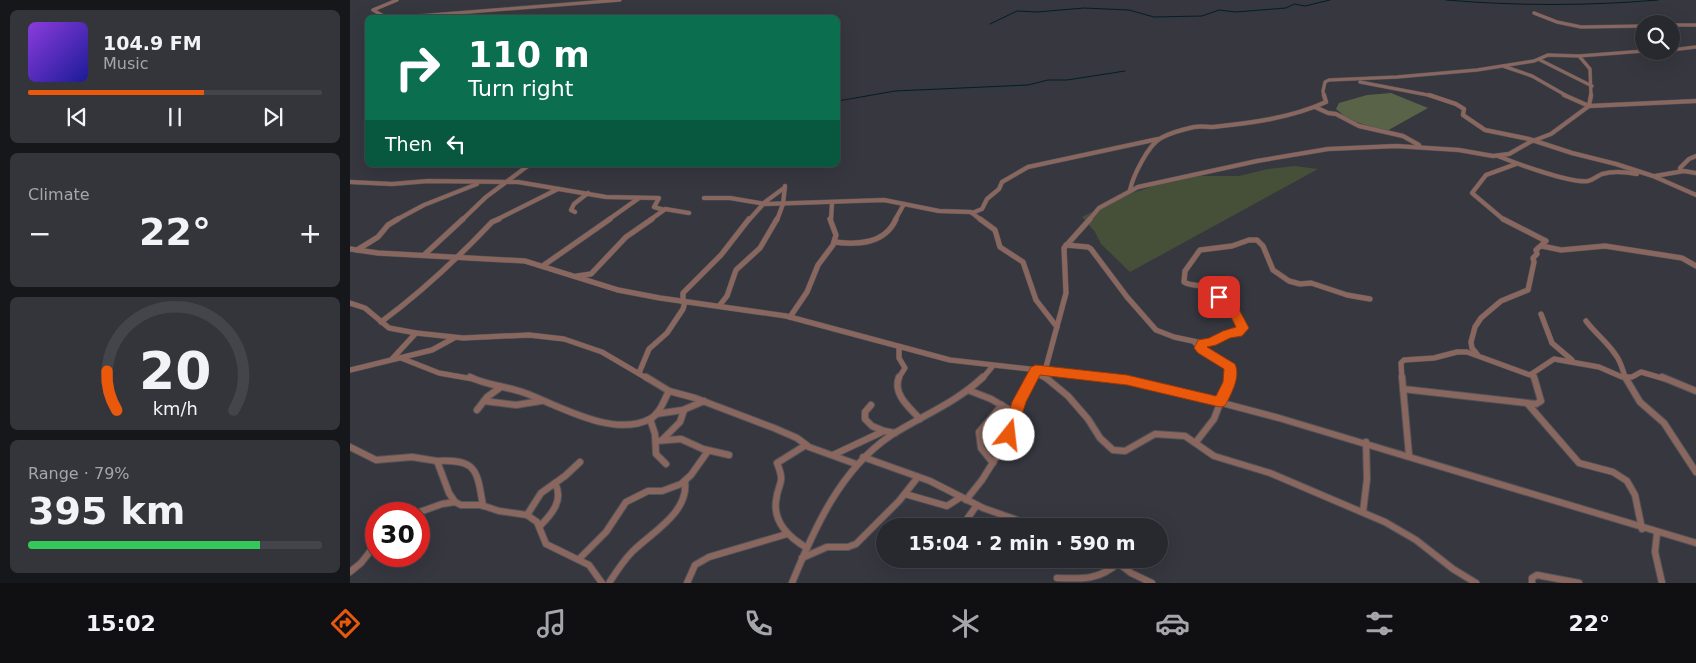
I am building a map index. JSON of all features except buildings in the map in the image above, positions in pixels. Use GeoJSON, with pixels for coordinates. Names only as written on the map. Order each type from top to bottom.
{"type":"FeatureCollection","features":[{"type":"Feature","properties":{"kind":"street"},"geometry":{"type":"LineString","coordinates":[[382,15],[373,10],[397,0]]}},
{"type":"Feature","properties":{"kind":"street"},"geometry":{"type":"LineString","coordinates":[[431,15],[620,0]]}},
{"type":"Feature","properties":{"kind":"street"},"geometry":{"type":"LineString","coordinates":[[1534,13],[1561,23],[1578,26],[1602,28],[1635,26]]}},
{"type":"Feature","properties":{"kind":"street"},"geometry":{"type":"LineString","coordinates":[[1680,25],[1696,25]]}},
{"type":"Feature","properties":{"kind":"street"},"geometry":{"type":"LineString","coordinates":[[1680,49],[1696,47]]}},
{"type":"Feature","properties":{"kind":"street"},"geometry":{"type":"LineString","coordinates":[[704,198],[730,198],[761,204],[877,200],[939,211],[972,213],[982,209],[987,199],[999,189],[1002,182],[1016,176],[1028,166],[1159,139],[1191,128],[1271,119],[1315,107],[1326,102],[1323,91],[1325,82],[1334,79],[1397,77],[1503,66],[1540,60],[1548,55],[1579,56],[1635,52]]}},
{"type":"Feature","properties":{"kind":"street"},"geometry":{"type":"LineString","coordinates":[[1497,156],[1509,154],[1534,140],[1551,134],[1589,106],[1592,86],[1590,67],[1579,56]]}},
{"type":"Feature","properties":{"kind":"street"},"geometry":{"type":"LineString","coordinates":[[1540,60],[1592,86]]}},
{"type":"Feature","properties":{"kind":"street"},"geometry":{"type":"LineString","coordinates":[[1503,66],[1532,76],[1561,94],[1589,106],[1696,101]]}},
{"type":"Feature","properties":{"kind":"street"},"geometry":{"type":"LineString","coordinates":[[1349,79],[1453,102],[1464,109],[1462,115],[1483,129],[1534,140],[1651,176],[1696,195]]}},
{"type":"Feature","properties":{"kind":"street"},"geometry":{"type":"LineString","coordinates":[[1315,107],[1336,114],[1359,126],[1403,136],[1421,147]]}},
{"type":"Feature","properties":{"kind":"street"},"geometry":{"type":"LineString","coordinates":[[1130,190],[1134,176],[1159,139]]}},
{"type":"Feature","properties":{"kind":"street"},"geometry":{"type":"LineString","coordinates":[[1045,371],[1066,292],[1064,251],[1066,245],[1099,208],[1130,190],[1188,175],[1315,151],[1396,146],[1497,156],[1516,164],[1583,181],[1590,181],[1595,176],[1612,172],[1651,176],[1681,171],[1696,173]]}},
{"type":"Feature","properties":{"kind":"street"},"geometry":{"type":"LineString","coordinates":[[1681,171],[1680,168],[1684,163],[1696,156]]}},
{"type":"Feature","properties":{"kind":"street"},"geometry":{"type":"LineString","coordinates":[[1479,355],[1472,350],[1470,344],[1473,326],[1486,312],[1498,306],[1501,301],[1528,290],[1529,273],[1534,262],[1533,258],[1537,254],[1536,250],[1545,243],[1544,239],[1495,214],[1472,193],[1478,187],[1482,177],[1499,168],[1516,164]]}},
{"type":"Feature","properties":{"kind":"street"},"geometry":{"type":"LineString","coordinates":[[424,255],[480,203],[526,167]]}},
{"type":"Feature","properties":{"kind":"street"},"geometry":{"type":"LineString","coordinates":[[350,182],[392,184],[428,181],[525,183],[606,197],[659,198],[654,207],[689,213]]}},
{"type":"Feature","properties":{"kind":"street"},"geometry":{"type":"LineString","coordinates":[[352,250],[378,238],[388,225],[424,204],[478,183]]}},
{"type":"Feature","properties":{"kind":"street"},"geometry":{"type":"LineString","coordinates":[[639,373],[649,349],[667,333],[683,309],[682,295],[684,291],[722,254],[741,227],[761,204],[785,186],[783,204],[772,230],[760,248],[736,270],[727,296],[719,306]]}},
{"type":"Feature","properties":{"kind":"street"},"geometry":{"type":"LineString","coordinates":[[381,322],[410,301],[461,256],[495,220],[558,189]]}},
{"type":"Feature","properties":{"kind":"street"},"geometry":{"type":"LineString","coordinates":[[574,212],[571,210],[573,206],[588,193]]}},
{"type":"Feature","properties":{"kind":"street"},"geometry":{"type":"LineString","coordinates":[[544,265],[640,198]]}},
{"type":"Feature","properties":{"kind":"street"},"geometry":{"type":"LineString","coordinates":[[790,317],[807,292],[818,265],[830,251],[834,242],[836,236],[830,212],[832,203]]}},
{"type":"Feature","properties":{"kind":"street"},"geometry":{"type":"LineString","coordinates":[[834,242],[854,244],[886,234],[892,228],[895,216],[904,204]]}},
{"type":"Feature","properties":{"kind":"street"},"geometry":{"type":"LineString","coordinates":[[574,276],[591,274],[627,236],[653,220],[665,209]]}},
{"type":"Feature","properties":{"kind":"street"},"geometry":{"type":"LineString","coordinates":[[972,213],[995,230],[1000,247],[1023,262],[1036,300],[1057,327]]}},
{"type":"Feature","properties":{"kind":"street"},"geometry":{"type":"LineString","coordinates":[[1201,346],[1227,334],[1238,333],[1243,328],[1232,307],[1226,301],[1201,286],[1189,285],[1184,282],[1185,271],[1200,250],[1232,246],[1248,240],[1257,240],[1263,246],[1273,270],[1289,281],[1300,284],[1311,283],[1347,295],[1370,298]]}},
{"type":"Feature","properties":{"kind":"street"},"geometry":{"type":"LineString","coordinates":[[1066,245],[1088,247],[1091,249],[1127,297],[1156,330],[1194,342],[1230,367],[1229,382],[1211,425],[1196,442]]}},
{"type":"Feature","properties":{"kind":"street"},"geometry":{"type":"LineString","coordinates":[[1541,246],[1561,250],[1606,246],[1682,258],[1696,266]]}},
{"type":"Feature","properties":{"kind":"street"},"geometry":{"type":"LineString","coordinates":[[352,250],[461,256],[544,265],[614,290],[790,317],[899,348],[950,360],[1036,372],[1045,371],[1127,380],[1220,402],[1366,442],[1562,505],[1696,543]]}},
{"type":"Feature","properties":{"kind":"street"},"geometry":{"type":"LineString","coordinates":[[350,303],[365,308],[389,328],[416,333],[454,338],[529,335],[564,339],[602,352],[669,391],[704,401],[786,432],[806,445],[856,464]]}},
{"type":"Feature","properties":{"kind":"street"},"geometry":{"type":"LineString","coordinates":[[1541,314],[1552,343],[1575,362]]}},
{"type":"Feature","properties":{"kind":"street"},"geometry":{"type":"LineString","coordinates":[[1586,321],[1614,352],[1624,369],[1626,378],[1643,406],[1664,423],[1696,472]]}},
{"type":"Feature","properties":{"kind":"street"},"geometry":{"type":"LineString","coordinates":[[392,359],[416,333]]}},
{"type":"Feature","properties":{"kind":"street"},"geometry":{"type":"LineString","coordinates":[[350,370],[432,350],[454,338]]}},
{"type":"Feature","properties":{"kind":"street"},"geometry":{"type":"LineString","coordinates":[[899,348],[899,358],[905,368],[899,379],[898,387],[906,402],[920,419]]}},
{"type":"Feature","properties":{"kind":"street"},"geometry":{"type":"LineString","coordinates":[[1409,456],[1402,361],[1434,358],[1457,352],[1479,355],[1533,375],[1554,359],[1598,367],[1626,378],[1645,372],[1696,392]]}},
{"type":"Feature","properties":{"kind":"street"},"geometry":{"type":"LineString","coordinates":[[401,358],[449,376],[469,377],[480,382],[523,392],[541,401],[573,411],[595,422],[630,424],[650,419],[656,414],[669,391]]}},
{"type":"Feature","properties":{"kind":"street"},"geometry":{"type":"LineString","coordinates":[[792,583],[802,558],[837,488],[856,464],[895,433],[968,390],[981,380],[992,367]]}},
{"type":"Feature","properties":{"kind":"street"},"geometry":{"type":"LineString","coordinates":[[905,494],[947,506],[963,498],[993,463],[1009,435],[1015,413],[1036,372]]}},
{"type":"Feature","properties":{"kind":"street"},"geometry":{"type":"LineString","coordinates":[[1036,372],[1050,380],[1079,407],[1100,438],[1113,450],[1125,451],[1146,438],[1162,434],[1185,436],[1214,456],[1270,474],[1385,522],[1416,540],[1453,569],[1476,583]]}},
{"type":"Feature","properties":{"kind":"street"},"geometry":{"type":"LineString","coordinates":[[1403,389],[1536,404],[1541,401],[1533,375]]}},
{"type":"Feature","properties":{"kind":"street"},"geometry":{"type":"LineString","coordinates":[[477,410],[484,401],[501,387]]}},
{"type":"Feature","properties":{"kind":"street"},"geometry":{"type":"LineString","coordinates":[[968,390],[1002,404],[1015,413]]}},
{"type":"Feature","properties":{"kind":"street"},"geometry":{"type":"LineString","coordinates":[[484,401],[522,405],[541,401]]}},
{"type":"Feature","properties":{"kind":"street"},"geometry":{"type":"LineString","coordinates":[[656,414],[684,410],[704,401]]}},
{"type":"Feature","properties":{"kind":"street"},"geometry":{"type":"LineString","coordinates":[[1527,403],[1579,463],[1615,472],[1628,482],[1636,498],[1642,529]]}},
{"type":"Feature","properties":{"kind":"street"},"geometry":{"type":"LineString","coordinates":[[871,404],[865,412],[865,419],[872,426],[895,433]]}},
{"type":"Feature","properties":{"kind":"street"},"geometry":{"type":"LineString","coordinates":[[993,463],[981,448],[979,432],[1002,404]]}},
{"type":"Feature","properties":{"kind":"street"},"geometry":{"type":"LineString","coordinates":[[659,440],[680,422],[684,410]]}},
{"type":"Feature","properties":{"kind":"street"},"geometry":{"type":"LineString","coordinates":[[650,419],[659,440],[656,454],[666,464]]}},
{"type":"Feature","properties":{"kind":"street"},"geometry":{"type":"LineString","coordinates":[[832,455],[884,431]]}},
{"type":"Feature","properties":{"kind":"street"},"geometry":{"type":"LineString","coordinates":[[659,440],[681,439],[708,451],[730,455]]}},
{"type":"Feature","properties":{"kind":"street"},"geometry":{"type":"LineString","coordinates":[[1363,512],[1367,479],[1366,442]]}},
{"type":"Feature","properties":{"kind":"street"},"geometry":{"type":"LineString","coordinates":[[806,445],[777,464],[782,477],[776,502],[776,511],[787,534],[807,548]]}},
{"type":"Feature","properties":{"kind":"street"},"geometry":{"type":"LineString","coordinates":[[350,447],[376,460],[412,457],[437,461],[458,460],[469,464],[476,477],[483,506]]}},
{"type":"Feature","properties":{"kind":"street"},"geometry":{"type":"LineString","coordinates":[[579,559],[606,532],[626,502],[648,491],[670,489],[685,481],[708,451]]}},
{"type":"Feature","properties":{"kind":"street"},"geometry":{"type":"LineString","coordinates":[[863,457],[918,477],[977,505],[1012,518]]}},
{"type":"Feature","properties":{"kind":"street"},"geometry":{"type":"LineString","coordinates":[[437,461],[442,469],[449,495],[455,502],[461,506],[483,506],[498,511],[519,512],[527,515],[540,526],[542,538],[546,544],[589,565],[602,583]]}},
{"type":"Feature","properties":{"kind":"street"},"geometry":{"type":"LineString","coordinates":[[527,515],[536,499],[566,476],[580,462]]}},
{"type":"Feature","properties":{"kind":"street"},"geometry":{"type":"LineString","coordinates":[[802,558],[827,547],[848,547],[856,544],[873,529],[918,477]]}},
{"type":"Feature","properties":{"kind":"street"},"geometry":{"type":"LineString","coordinates":[[609,583],[632,552],[681,504],[687,491],[685,481]]}},
{"type":"Feature","properties":{"kind":"street"},"geometry":{"type":"LineString","coordinates":[[540,526],[558,504],[559,490],[555,483]]}},
{"type":"Feature","properties":{"kind":"street"},"geometry":{"type":"LineString","coordinates":[[430,508],[455,502]]}},
{"type":"Feature","properties":{"kind":"street"},"geometry":{"type":"LineString","coordinates":[[968,518],[977,505]]}},
{"type":"Feature","properties":{"kind":"street"},"geometry":{"type":"LineString","coordinates":[[1657,533],[1655,552],[1662,583]]}},
{"type":"Feature","properties":{"kind":"street"},"geometry":{"type":"LineString","coordinates":[[687,583],[695,565],[709,557],[787,534]]}},
{"type":"Feature","properties":{"kind":"street"},"geometry":{"type":"LineString","coordinates":[[350,572],[365,558]]}},
{"type":"Feature","properties":{"kind":"street"},"geometry":{"type":"LineString","coordinates":[[1056,578],[1097,577],[1108,573],[1111,568]]}},
{"type":"Feature","properties":{"kind":"street"},"geometry":{"type":"LineString","coordinates":[[1124,568],[1138,580],[1152,583]]}},
{"type":"Feature","properties":{"kind":"street"},"geometry":{"type":"LineString","coordinates":[[1532,583],[1532,578],[1537,575],[1579,583]]}},
{"type":"Feature","properties":{"kind":"green space"},"geometry":{"type":"Polygon","coordinates":[[[1391,93],[1428,108],[1385,132],[1348,119],[1336,109],[1339,103],[1367,95],[1391,93]]]}},
{"type":"Feature","properties":{"kind":"green space"},"geometry":{"type":"Polygon","coordinates":[[[1295,166],[1318,169],[1130,272],[1101,244],[1095,232],[1082,217],[1126,195],[1166,182],[1199,176],[1239,176],[1268,169],[1295,166]]]}},
{"type":"Feature","properties":{"kind":"waterway"},"geometry":{"type":"LineString","coordinates":[[990,24],[1017,11],[1037,12],[1084,8],[1129,10],[1154,17],[1202,16],[1219,10],[1236,12],[1286,8],[1294,4],[1305,6],[1330,0]]}},
{"type":"Feature","properties":{"kind":"waterway"},"geometry":{"type":"LineString","coordinates":[[1446,0],[1552,4],[1658,0]]}},
{"type":"Feature","properties":{"kind":"waterway"},"geometry":{"type":"LineString","coordinates":[[840,101],[895,91],[1028,85],[1048,80],[1067,80],[1125,71]]}},
{"type":"Feature","properties":{"kind":"route"},"geometry":{"type":"LineString","coordinates":[[1009,435],[1019,402],[1036,370],[1127,380],[1220,402],[1226,392],[1232,371],[1224,362],[1202,350],[1202,343],[1212,342],[1227,334],[1238,333],[1243,328],[1232,307],[1219,297]]}}]}
